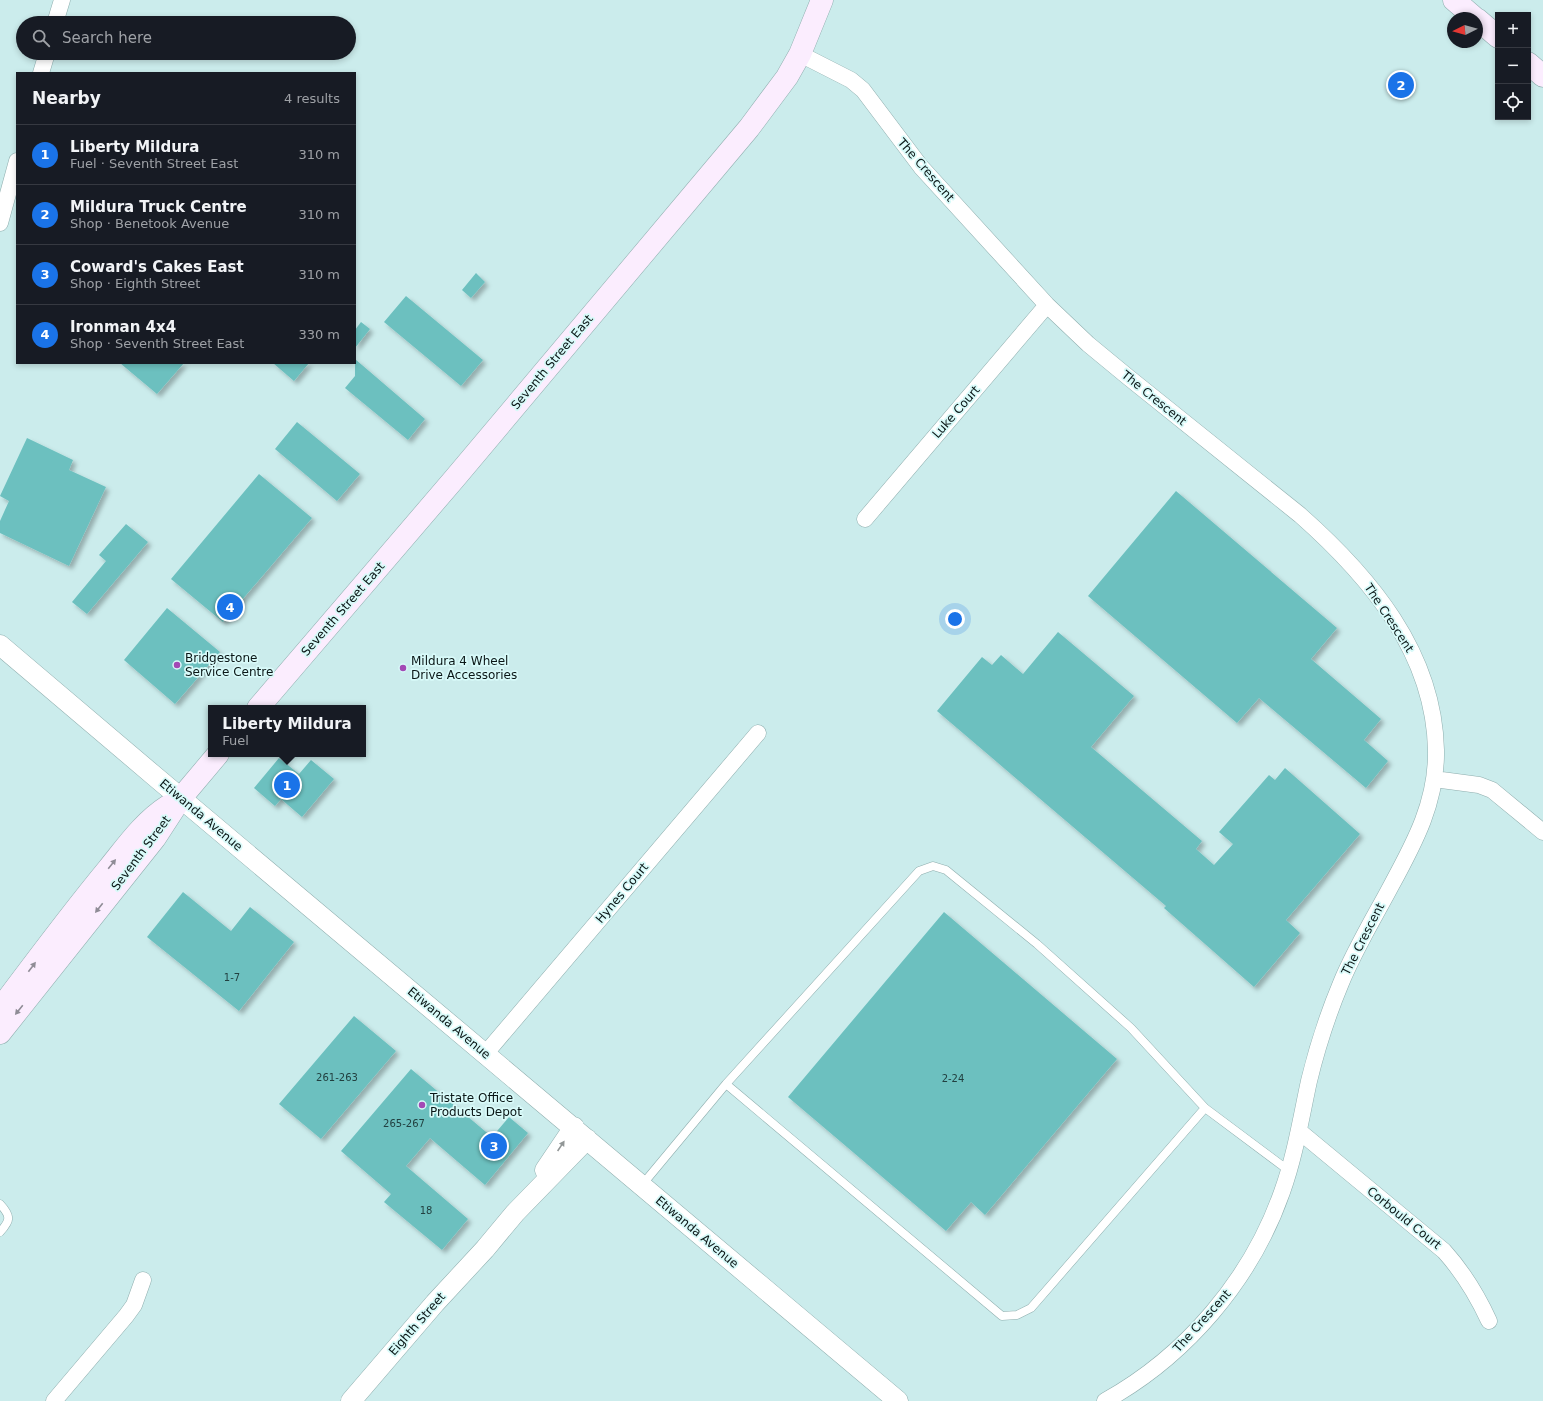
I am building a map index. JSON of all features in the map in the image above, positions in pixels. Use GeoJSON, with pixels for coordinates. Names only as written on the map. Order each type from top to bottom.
{"type":"FeatureCollection","features":[{"type":"Feature","properties":{"kind":"main road","name":"Seventh Street East"},"geometry":{"type":"LineString","coordinates":[[261,705],[460,472],[750,128],[787,77],[800,54],[822,0]]}},
{"type":"Feature","properties":{"kind":"main road"},"geometry":{"type":"LineString","coordinates":[[1454,0],[1468,12]]}},
{"type":"Feature","properties":{"kind":"main road"},"geometry":{"type":"LineString","coordinates":[[1483,25],[1495,35]]}},
{"type":"Feature","properties":{"kind":"main road"},"geometry":{"type":"LineString","coordinates":[[1531,66],[1543,76]]}},
{"type":"Feature","properties":{"kind":"main road"},"geometry":{"type":"LineString","coordinates":[[181,798],[215,757]]}},
{"type":"Feature","properties":{"kind":"main road","name":"Seventh Street"},"geometry":{"type":"LineString","coordinates":[[0,1009],[8,992],[138,832],[156,814],[181,798]]}},
{"type":"Feature","properties":{"kind":"main road","name":"Seventh Street"},"geometry":{"type":"LineString","coordinates":[[0,1033],[155,838],[181,798]]}},
{"type":"Feature","properties":{"kind":"street"},"geometry":{"type":"LineString","coordinates":[[57,16],[62,0]]}},
{"type":"Feature","properties":{"kind":"street","name":"The Crescent"},"geometry":{"type":"LineString","coordinates":[[800,54],[851,80],[863,90],[921,167],[1047,306],[1088,344],[1300,515],[1332,544],[1364,578],[1388,612],[1407,642],[1421,670],[1428,693],[1434,722],[1436,751],[1434,779],[1430,802],[1420,830],[1362,938],[1341,983],[1323,1030],[1310,1078],[1299,1131],[1282,1192],[1263,1237],[1244,1271],[1221,1304],[1185,1342],[1154,1369],[1105,1401]]}},
{"type":"Feature","properties":{"kind":"street"},"geometry":{"type":"LineString","coordinates":[[41,72],[45,60]]}},
{"type":"Feature","properties":{"kind":"street"},"geometry":{"type":"LineString","coordinates":[[0,222],[16,165]]}},
{"type":"Feature","properties":{"kind":"street","name":"Luke Court"},"geometry":{"type":"LineString","coordinates":[[865,519],[1047,306]]}},
{"type":"Feature","properties":{"kind":"street","name":"Etiwanda Avenue"},"geometry":{"type":"LineString","coordinates":[[0,645],[898,1401]]}},
{"type":"Feature","properties":{"kind":"street","name":"Hynes Court"},"geometry":{"type":"LineString","coordinates":[[486,1053],[758,733]]}},
{"type":"Feature","properties":{"kind":"street"},"geometry":{"type":"LineString","coordinates":[[1434,779],[1479,785],[1492,790],[1543,832]]}},
{"type":"Feature","properties":{"kind":"street","name":"Corbould Court"},"geometry":{"type":"LineString","coordinates":[[1299,1131],[1444,1251],[1458,1266],[1472,1286],[1489,1321]]}},
{"type":"Feature","properties":{"kind":"street","name":"Eighth Street"},"geometry":{"type":"LineString","coordinates":[[351,1401],[435,1303],[485,1249],[581,1133]]}},
{"type":"Feature","properties":{"kind":"street","name":"Eighth Street"},"geometry":{"type":"LineString","coordinates":[[367,1401],[430,1326],[485,1249]]}},
{"type":"Feature","properties":{"kind":"street"},"geometry":{"type":"LineString","coordinates":[[54,1401],[126,1316],[134,1304],[143,1280]]}},
{"type":"Feature","properties":{"kind":"lane"},"geometry":{"type":"LineString","coordinates":[[642,1185],[726,1084],[919,872],[933,866],[946,870],[1037,944],[1131,1028],[1204,1108],[1288,1170]]}},
{"type":"Feature","properties":{"kind":"lane"},"geometry":{"type":"LineString","coordinates":[[726,1084],[1002,1316],[1017,1315],[1031,1308],[1204,1108]]}},
{"type":"Feature","properties":{"kind":"lane"},"geometry":{"type":"LineString","coordinates":[[0,1204],[6,1210],[9,1217],[8,1222],[0,1232]]}},
{"type":"Feature","properties":{"kind":"building"},"geometry":{"type":"Polygon","coordinates":[[[476,273],[485,282],[471,298],[462,290],[476,273]]]}},
{"type":"Feature","properties":{"kind":"building"},"geometry":{"type":"Polygon","coordinates":[[[406,296],[483,360],[461,386],[384,322],[406,296]]]}},
{"type":"Feature","properties":{"kind":"building"},"geometry":{"type":"Polygon","coordinates":[[[361,322],[370,329],[356,347],[356,329],[361,322]]]}},
{"type":"Feature","properties":{"kind":"building"},"geometry":{"type":"Polygon","coordinates":[[[356,360],[425,419],[408,440],[345,388],[355,376],[356,360]]]}},
{"type":"Feature","properties":{"kind":"building"},"geometry":{"type":"Polygon","coordinates":[[[121,364],[183,364],[157,394],[121,364]]]}},
{"type":"Feature","properties":{"kind":"building"},"geometry":{"type":"Polygon","coordinates":[[[274,364],[308,364],[294,381],[274,364]]]}},
{"type":"Feature","properties":{"kind":"building"},"geometry":{"type":"Polygon","coordinates":[[[297,422],[360,474],[337,501],[275,449],[297,422]]]}},
{"type":"Feature","properties":{"kind":"building"},"geometry":{"type":"Polygon","coordinates":[[[27,438],[73,460],[69,470],[106,487],[69,566],[0,533],[0,521],[9,501],[0,496],[27,438]]]}},
{"type":"Feature","properties":{"kind":"building"},"geometry":{"type":"Polygon","coordinates":[[[259,474],[312,518],[223,622],[171,579],[259,474]]]}},
{"type":"Feature","properties":{"kind":"building"},"geometry":{"type":"Polygon","coordinates":[[[1176,491],[1337,628],[1311,659],[1381,719],[1364,740],[1388,761],[1366,788],[1259,698],[1237,723],[1088,596],[1176,491]]]}},
{"type":"Feature","properties":{"kind":"building"},"geometry":{"type":"Polygon","coordinates":[[[126,524],[148,542],[87,614],[72,602],[106,561],[99,555],[126,524]]]}},
{"type":"Feature","properties":{"kind":"building"},"geometry":{"type":"Polygon","coordinates":[[[167,608],[220,652],[175,704],[124,660],[167,608]]]}},
{"type":"Feature","properties":{"kind":"building"},"geometry":{"type":"Polygon","coordinates":[[[1058,632],[1134,696],[1091,747],[1202,841],[1196,849],[1214,865],[1233,844],[1219,832],[1269,775],[1275,780],[1285,768],[1360,834],[1286,920],[1300,933],[1254,987],[1164,908],[1166,906],[937,711],[982,657],[992,665],[1001,655],[1023,674],[1058,632]]]}},
{"type":"Feature","properties":{"kind":"building"},"geometry":{"type":"Polygon","coordinates":[[[279,758],[299,774],[311,760],[334,779],[302,817],[281,799],[275,806],[254,788],[279,758]]]}},
{"type":"Feature","properties":{"kind":"building"},"geometry":{"type":"Polygon","coordinates":[[[183,892],[231,931],[250,907],[294,942],[239,1011],[147,937],[183,892]]]}},
{"type":"Feature","properties":{"kind":"building"},"geometry":{"type":"Polygon","coordinates":[[[944,912],[1117,1059],[985,1215],[971,1202],[946,1231],[788,1097],[944,912]]]}},
{"type":"Feature","properties":{"kind":"building"},"geometry":{"type":"Polygon","coordinates":[[[354,1016],[396,1051],[321,1139],[279,1104],[354,1016]]]}},
{"type":"Feature","properties":{"kind":"building"},"geometry":{"type":"Polygon","coordinates":[[[411,1069],[492,1137],[509,1117],[528,1133],[485,1185],[430,1138],[406,1166],[468,1219],[442,1250],[384,1202],[391,1194],[341,1151],[411,1069]]]}},
{"type":"Feature","properties":{"kind":"place","name":"Mildura Truck Centre"},"geometry":{"type":"Point","coordinates":[1401,85]}},
{"type":"Feature","properties":{"kind":"place","name":"Ironman 4x4"},"geometry":{"type":"Point","coordinates":[230,607]}},
{"type":"Feature","properties":{"kind":"place","name":"Bridgestone Service Centre"},"geometry":{"type":"Point","coordinates":[177,665]}},
{"type":"Feature","properties":{"kind":"place","name":"Mildura 4 Wheel Drive Accessories"},"geometry":{"type":"Point","coordinates":[403,668]}},
{"type":"Feature","properties":{"kind":"place","name":"Liberty Mildura"},"geometry":{"type":"Point","coordinates":[287,785]}},
{"type":"Feature","properties":{"kind":"place","name":"Tristate Office Products Depot"},"geometry":{"type":"Point","coordinates":[422,1105]}},
{"type":"Feature","properties":{"kind":"place","name":"Coward's Cakes East"},"geometry":{"type":"Point","coordinates":[494,1146]}}]}
